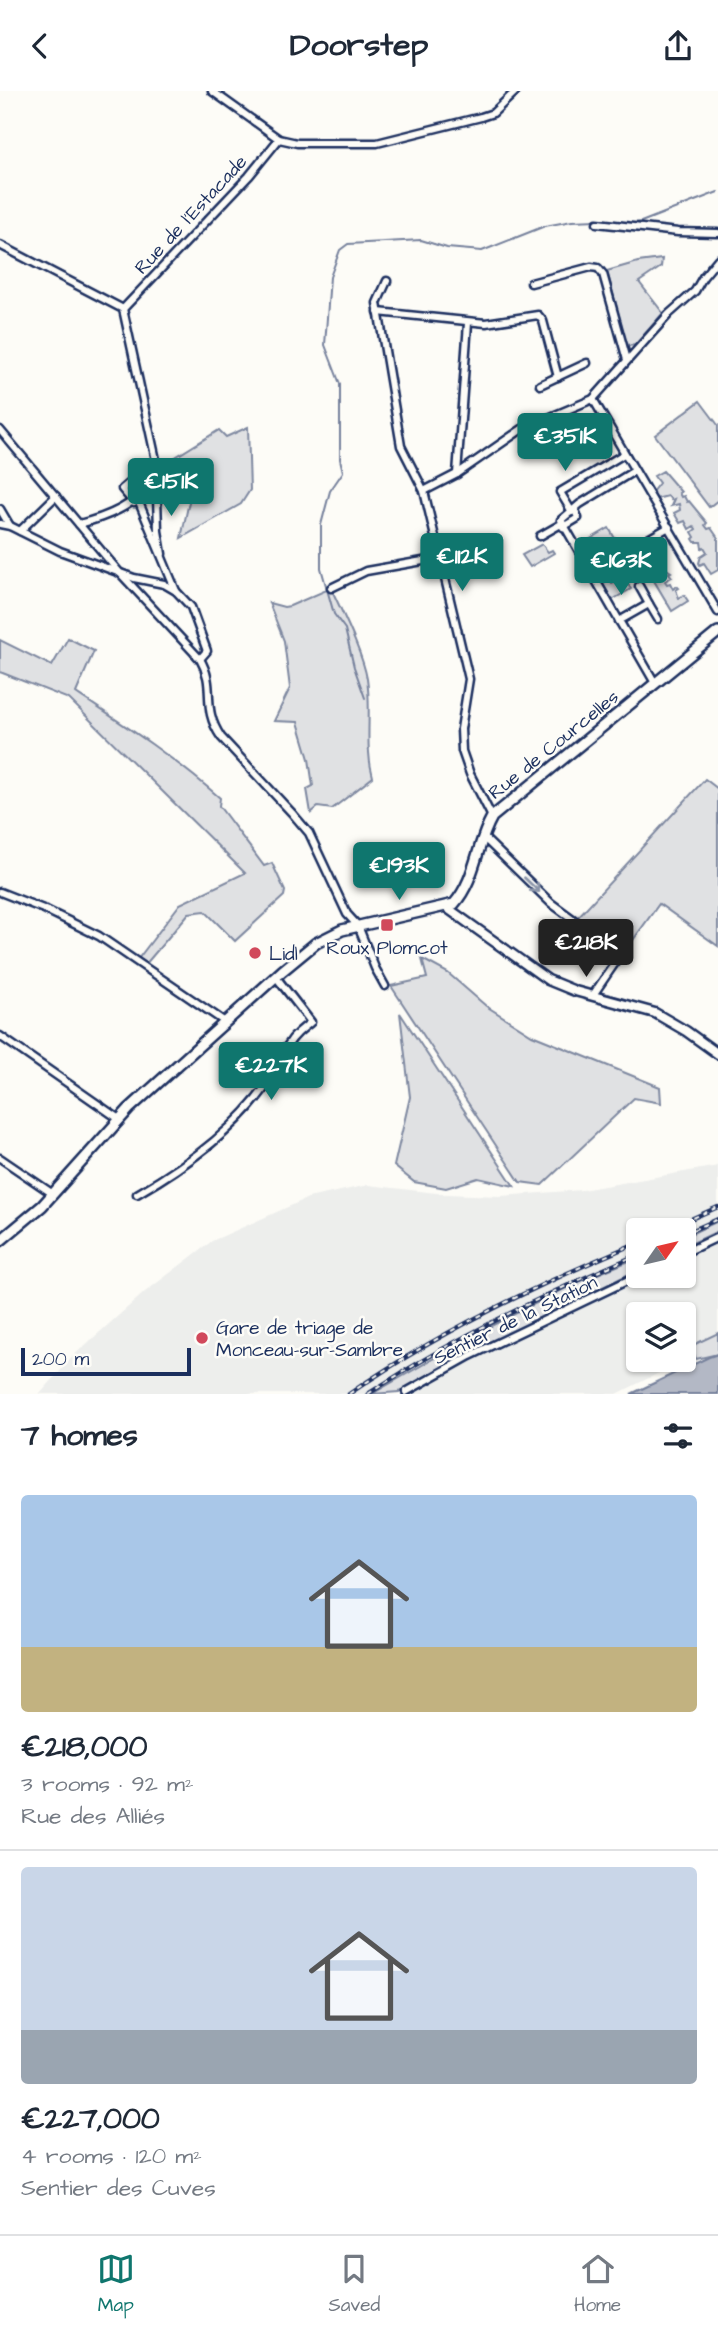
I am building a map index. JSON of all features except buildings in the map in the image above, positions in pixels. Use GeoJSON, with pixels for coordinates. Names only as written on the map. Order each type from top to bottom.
{"type":"FeatureCollection","features":[{"type":"Feature","properties":{"kind":"main road","name":"Rue de Courcelles"},"geometry":{"type":"LineString","coordinates":[[446,907],[454,904],[465,891],[492,817],[718,632]]}},
{"type":"Feature","properties":{"kind":"main road"},"geometry":{"type":"LineString","coordinates":[[0,1241],[34,1213],[119,1119],[316,943],[342,930],[446,907]]}},
{"type":"Feature","properties":{"kind":"street"},"geometry":{"type":"LineString","coordinates":[[212,91],[279,139],[297,143],[377,143],[493,113],[516,91]]}},
{"type":"Feature","properties":{"kind":"street","name":"Rue de l'Estacade"},"geometry":{"type":"LineString","coordinates":[[123,309],[249,176],[279,139]]}},
{"type":"Feature","properties":{"kind":"street"},"geometry":{"type":"LineString","coordinates":[[597,223],[678,232],[718,233]]}},
{"type":"Feature","properties":{"kind":"street"},"geometry":{"type":"LineString","coordinates":[[0,245],[123,309],[156,460],[158,531],[162,554]]}},
{"type":"Feature","properties":{"kind":"street"},"geometry":{"type":"LineString","coordinates":[[424,491],[457,474],[522,429],[593,399],[669,314],[695,291],[718,259]]}},
{"type":"Feature","properties":{"kind":"street"},"geometry":{"type":"LineString","coordinates":[[531,283],[591,267],[598,268],[603,275],[627,361]]}},
{"type":"Feature","properties":{"kind":"street"},"geometry":{"type":"LineString","coordinates":[[387,281],[379,295],[378,312],[401,446],[424,491],[469,679],[461,729],[462,751],[470,774],[492,817]]}},
{"type":"Feature","properties":{"kind":"street"},"geometry":{"type":"LineString","coordinates":[[378,312],[468,323],[497,323],[538,316],[543,321],[558,377]]}},
{"type":"Feature","properties":{"kind":"street"},"geometry":{"type":"LineString","coordinates":[[457,474],[468,323]]}},
{"type":"Feature","properties":{"kind":"street"},"geometry":{"type":"LineString","coordinates":[[540,385],[587,363]]}},
{"type":"Feature","properties":{"kind":"street"},"geometry":{"type":"LineString","coordinates":[[593,399],[718,612]]}},
{"type":"Feature","properties":{"kind":"street"},"geometry":{"type":"LineString","coordinates":[[0,430],[119,572],[200,659],[208,673],[208,713],[214,727],[309,833],[347,914],[358,926],[385,986]]}},
{"type":"Feature","properties":{"kind":"street"},"geometry":{"type":"LineString","coordinates":[[540,536],[578,517],[560,492],[624,454]]}},
{"type":"Feature","properties":{"kind":"street"},"geometry":{"type":"LineString","coordinates":[[156,460],[122,489],[136,502],[162,554],[176,591]]}},
{"type":"Feature","properties":{"kind":"street"},"geometry":{"type":"LineString","coordinates":[[574,511],[580,504],[634,471]]}},
{"type":"Feature","properties":{"kind":"street"},"geometry":{"type":"LineString","coordinates":[[79,524],[104,518],[136,502],[157,484]]}},
{"type":"Feature","properties":{"kind":"street"},"geometry":{"type":"LineString","coordinates":[[20,531],[56,496]]}},
{"type":"Feature","properties":{"kind":"street"},"geometry":{"type":"LineString","coordinates":[[0,509],[10,526]]}},
{"type":"Feature","properties":{"kind":"street"},"geometry":{"type":"LineString","coordinates":[[0,524],[10,526],[60,551],[134,578],[164,584],[176,591],[191,607],[201,630],[207,650],[200,659]]}},
{"type":"Feature","properties":{"kind":"street"},"geometry":{"type":"LineString","coordinates":[[562,524],[655,683]]}},
{"type":"Feature","properties":{"kind":"street"},"geometry":{"type":"LineString","coordinates":[[590,572],[669,527]]}},
{"type":"Feature","properties":{"kind":"street"},"geometry":{"type":"LineString","coordinates":[[331,588],[366,571],[440,558]]}},
{"type":"Feature","properties":{"kind":"street"},"geometry":{"type":"LineString","coordinates":[[639,586],[657,619]]}},
{"type":"Feature","properties":{"kind":"street"},"geometry":{"type":"LineString","coordinates":[[619,621],[649,604]]}},
{"type":"Feature","properties":{"kind":"street"},"geometry":{"type":"LineString","coordinates":[[483,838],[551,903],[619,953],[593,995]]}},
{"type":"Feature","properties":{"kind":"street"},"geometry":{"type":"LineString","coordinates":[[0,892],[46,910],[99,936],[225,1022]]}},
{"type":"Feature","properties":{"kind":"street"},"geometry":{"type":"LineString","coordinates":[[446,907],[548,980],[641,1007],[667,1019],[718,1054]]}},
{"type":"Feature","properties":{"kind":"street"},"geometry":{"type":"LineString","coordinates":[[137,1194],[178,1169],[231,1126],[269,1082],[295,1035],[311,1022],[276,977]]}},
{"type":"Feature","properties":{"kind":"street"},"geometry":{"type":"LineString","coordinates":[[0,1036],[119,1119]]}},
{"type":"Feature","properties":{"kind":"street"},"geometry":{"type":"LineString","coordinates":[[0,1158],[52,1194]]}},
{"type":"Feature","properties":{"kind":"street"},"geometry":{"type":"LineString","coordinates":[[696,1247],[718,1237]]}},
{"type":"Feature","properties":{"kind":"street","name":"Sentier de la Station"},"geometry":{"type":"LineString","coordinates":[[406,1392],[470,1356],[626,1281]]}},
{"type":"Feature","properties":{"kind":"shaded area"},"geometry":{"type":"Polygon","coordinates":[[[662,259],[661,267],[639,282],[663,313],[635,345],[629,346],[607,271],[638,262],[662,259]]]}},
{"type":"Feature","properties":{"kind":"shaded area"},"geometry":{"type":"Polygon","coordinates":[[[700,401],[718,425],[718,500],[709,507],[655,435],[700,401]]]}},
{"type":"Feature","properties":{"kind":"shaded area"},"geometry":{"type":"Polygon","coordinates":[[[248,427],[250,490],[241,504],[181,538],[196,470],[180,467],[162,473],[161,466],[219,430],[226,437],[248,427]]]}},
{"type":"Feature","properties":{"kind":"shaded area"},"geometry":{"type":"Polygon","coordinates":[[[663,471],[681,492],[681,497],[684,496],[687,502],[689,501],[707,523],[705,525],[708,529],[711,528],[718,538],[718,570],[711,574],[704,563],[699,563],[701,556],[707,552],[702,548],[701,542],[695,542],[693,539],[695,537],[692,532],[696,529],[694,526],[689,529],[685,521],[680,523],[674,513],[680,510],[679,504],[671,506],[674,499],[671,500],[668,496],[656,499],[652,492],[659,483],[654,476],[663,471]]]}},
{"type":"Feature","properties":{"kind":"shaded area"},"geometry":{"type":"Polygon","coordinates":[[[609,528],[621,549],[615,553],[613,550],[617,547],[613,541],[590,554],[593,561],[598,559],[600,562],[592,564],[580,545],[609,528]]]}},
{"type":"Feature","properties":{"kind":"shaded area"},"geometry":{"type":"Polygon","coordinates":[[[542,544],[548,552],[552,550],[554,553],[530,567],[522,555],[542,544]]]}},
{"type":"Feature","properties":{"kind":"shaded area"},"geometry":{"type":"Polygon","coordinates":[[[665,568],[671,572],[669,573],[672,577],[665,581],[667,584],[670,583],[673,589],[677,586],[679,598],[684,595],[688,601],[672,611],[653,579],[658,576],[656,573],[665,568]]]}},
{"type":"Feature","properties":{"kind":"shaded area"},"geometry":{"type":"Polygon","coordinates":[[[604,569],[606,573],[602,576],[605,582],[610,579],[612,583],[623,576],[631,589],[612,600],[598,577],[599,572],[604,569]]]}},
{"type":"Feature","properties":{"kind":"shaded area"},"geometry":{"type":"Polygon","coordinates":[[[331,588],[365,669],[369,753],[373,777],[332,809],[318,807],[311,813],[307,789],[313,786],[309,759],[298,722],[274,721],[290,688],[284,641],[269,603],[290,606],[331,588]]]}},
{"type":"Feature","properties":{"kind":"shaded area"},"geometry":{"type":"Polygon","coordinates":[[[68,638],[94,651],[76,693],[132,730],[203,783],[220,798],[219,806],[264,866],[272,863],[285,891],[284,896],[235,941],[205,911],[189,913],[145,965],[138,959],[180,904],[245,873],[69,699],[0,672],[0,640],[52,666],[68,638]]]}},
{"type":"Feature","properties":{"kind":"shaded area"},"geometry":{"type":"Polygon","coordinates":[[[705,779],[718,789],[718,946],[659,904],[623,954],[576,919],[705,779]]]}},
{"type":"Feature","properties":{"kind":"shaded area"},"geometry":{"type":"Polygon","coordinates":[[[422,959],[448,973],[486,1006],[532,1035],[660,1087],[661,1103],[634,1098],[542,1185],[520,1182],[391,986],[427,978],[422,959]]]}},
{"type":"Feature","properties":{"kind":"shaded area"},"geometry":{"type":"Polygon","coordinates":[[[400,1013],[514,1186],[478,1178],[446,1188],[414,1182],[394,1166],[410,1097],[400,1013]]]}},
{"type":"Feature","properties":{"kind":"shaded area"},"geometry":{"type":"Polygon","coordinates":[[[718,1166],[718,1220],[696,1230],[696,1218],[626,1218],[626,1261],[482,1326],[372,1394],[40,1394],[74,1355],[145,1292],[212,1241],[308,1198],[368,1185],[445,1194],[500,1196],[582,1190],[718,1166]]]}},
{"type":"Feature","properties":{"kind":"shaded area"},"geometry":{"type":"Polygon","coordinates":[[[718,1221],[718,1231],[696,1241],[696,1231],[718,1221]]]}},
{"type":"Feature","properties":{"kind":"shaded area"},"geometry":{"type":"Polygon","coordinates":[[[718,1241],[718,1333],[696,1343],[696,1302],[626,1302],[626,1372],[661,1372],[617,1394],[410,1394],[408,1391],[626,1285],[626,1288],[696,1288],[696,1251],[718,1241]]]}},
{"type":"Feature","properties":{"kind":"shaded area"},"geometry":{"type":"Polygon","coordinates":[[[626,1262],[626,1275],[448,1364],[399,1392],[372,1394],[483,1330],[578,1282],[626,1262]]]}},
{"type":"Feature","properties":{"kind":"shaded area"},"geometry":{"type":"Polygon","coordinates":[[[718,1333],[718,1354],[696,1359],[696,1344],[718,1333]]]}},
{"type":"Feature","properties":{"kind":"shaded area"},"geometry":{"type":"Polygon","coordinates":[[[718,1354],[718,1394],[631,1394],[677,1372],[696,1372],[696,1363],[718,1354]]]}},
{"type":"Feature","properties":{"kind":"waterway"},"geometry":{"type":"LineString","coordinates":[[627,224],[641,222],[718,192]]}},
{"type":"Feature","properties":{"kind":"waterway"},"geometry":{"type":"LineString","coordinates":[[365,698],[345,629],[334,614],[321,568],[321,525],[330,491],[343,472],[340,459],[340,384],[325,345],[330,277],[340,250],[348,244],[421,240],[447,248],[482,251],[545,226],[597,220]]}},
{"type":"Feature","properties":{"kind":"railway"},"geometry":{"type":"LineString","coordinates":[[693,1218],[718,1207]]}},
{"type":"Feature","properties":{"kind":"railway"},"geometry":{"type":"LineString","coordinates":[[696,1229],[718,1219]]}},
{"type":"Feature","properties":{"kind":"railway"},"geometry":{"type":"LineString","coordinates":[[349,1394],[418,1350],[490,1310],[626,1248]]}},
{"type":"Feature","properties":{"kind":"railway"},"geometry":{"type":"LineString","coordinates":[[368,1394],[433,1354],[500,1318],[626,1260]]}},
{"type":"Feature","properties":{"kind":"place","name":"Roux Plomcot"},"geometry":{"type":"Point","coordinates":[387,925]}},
{"type":"Feature","properties":{"kind":"place","name":"Lidl"},"geometry":{"type":"Point","coordinates":[255,953]}},
{"type":"Feature","properties":{"kind":"place","name":"Gare de triage de Monceau-sur-Sambre"},"geometry":{"type":"Point","coordinates":[202,1338]}}]}
